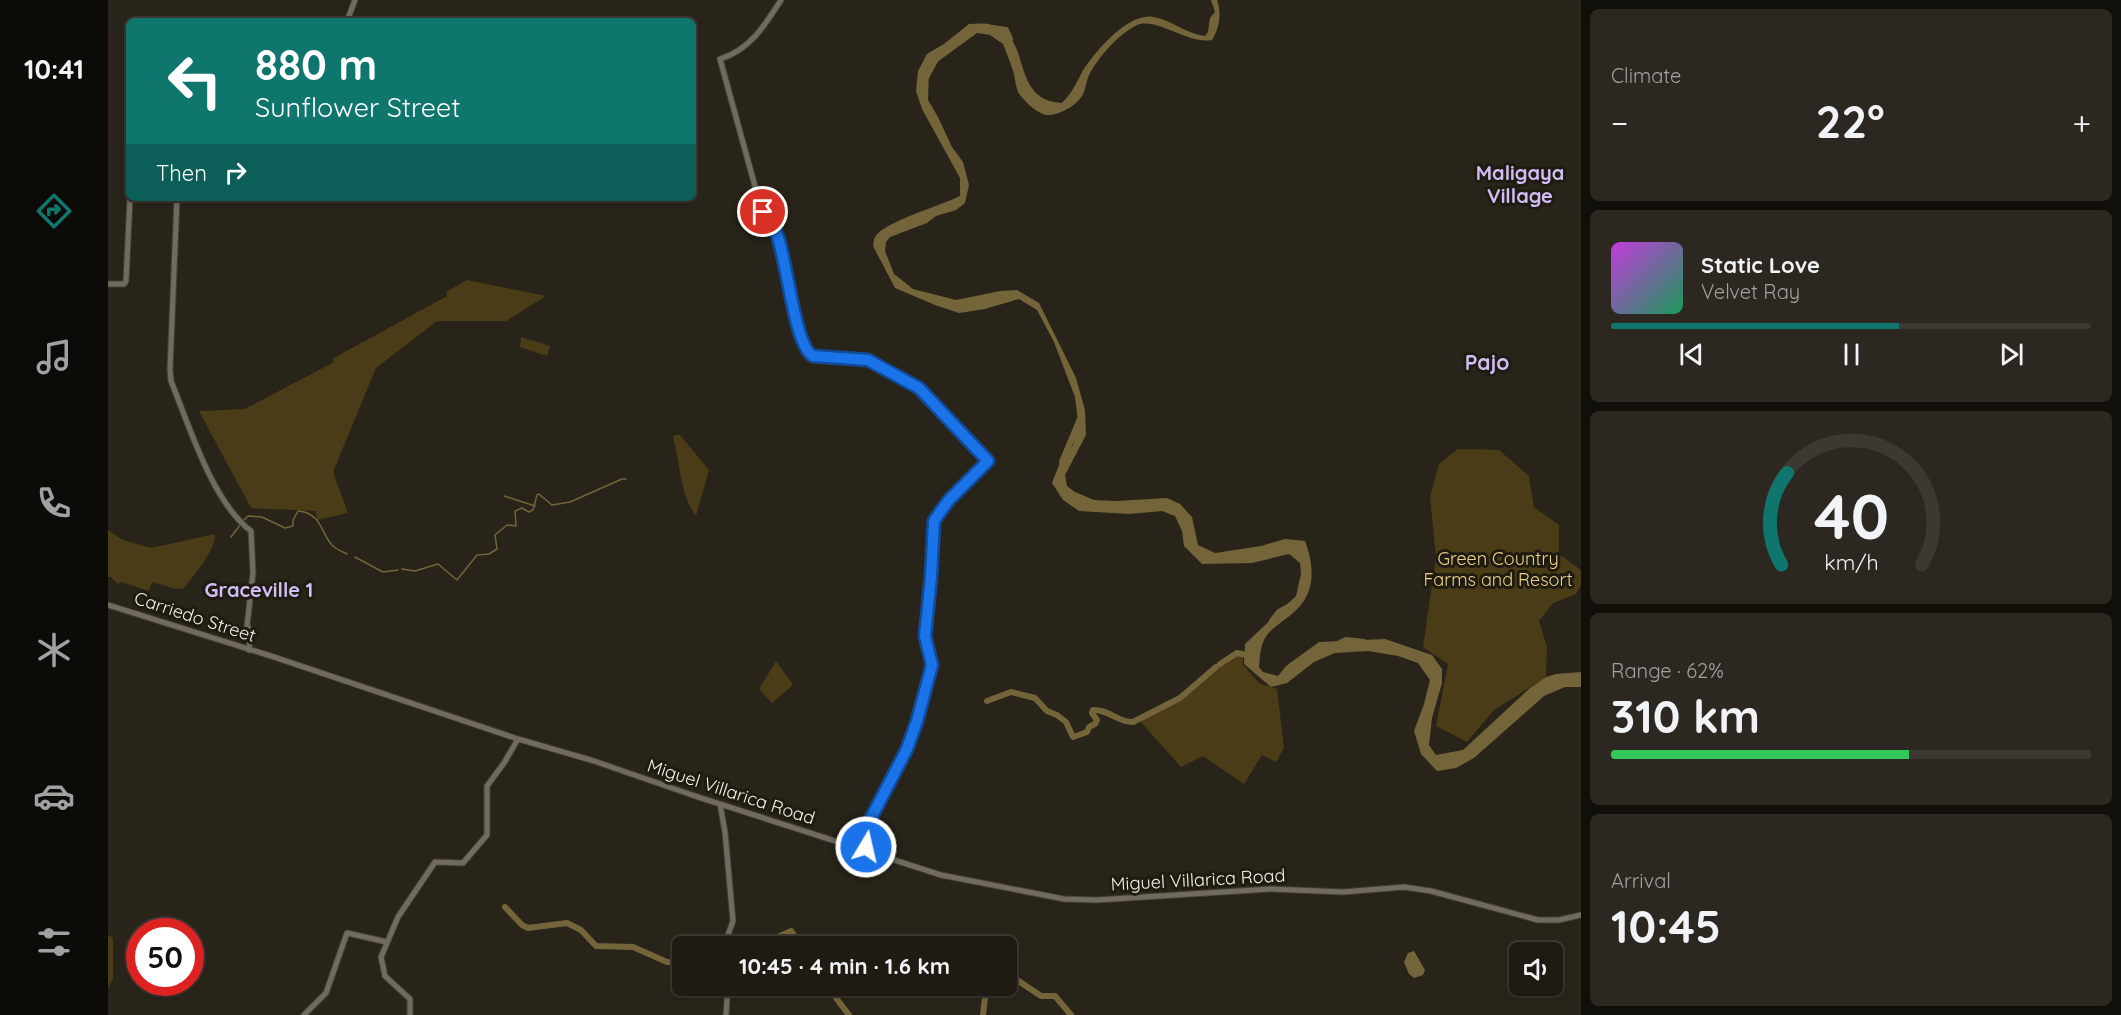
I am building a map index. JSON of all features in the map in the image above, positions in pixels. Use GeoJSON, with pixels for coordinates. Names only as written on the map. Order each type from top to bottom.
{"type":"FeatureCollection","features":[{"type":"Feature","properties":{"kind":"main road"},"geometry":{"type":"LineString","coordinates":[[348,18],[355,0]]}},
{"type":"Feature","properties":{"kind":"main road"},"geometry":{"type":"LineString","coordinates":[[781,0],[750,43],[732,55],[720,59],[761,208],[776,232],[806,349],[813,356],[868,360],[913,386],[988,461],[948,501],[934,521],[925,636],[932,665],[907,749],[870,820],[866,833],[865,852]]}},
{"type":"Feature","properties":{"kind":"main road"},"geometry":{"type":"LineString","coordinates":[[108,284],[126,283],[130,201]]}},
{"type":"Feature","properties":{"kind":"main road"},"geometry":{"type":"LineString","coordinates":[[177,201],[171,381],[194,442],[207,468],[231,508],[251,531],[253,573],[248,626],[251,632],[249,650]]}},
{"type":"Feature","properties":{"kind":"main road","name":"Carriedo Street"},"geometry":{"type":"LineString","coordinates":[[108,605],[274,657]]}},
{"type":"Feature","properties":{"kind":"main road","name":"Miguel Villarica Road"},"geometry":{"type":"LineString","coordinates":[[274,657],[518,739],[591,760],[865,852],[941,875],[1064,899],[1114,900],[1270,889],[1343,892],[1404,887],[1430,891],[1538,920],[1559,920],[1581,915]]}},
{"type":"Feature","properties":{"kind":"main road"},"geometry":{"type":"LineString","coordinates":[[410,1015],[410,999],[389,981],[382,966],[381,957],[398,917],[435,862],[463,863],[487,835],[487,786],[518,739]]}},
{"type":"Feature","properties":{"kind":"main road"},"geometry":{"type":"LineString","coordinates":[[720,804],[725,832],[733,921],[728,936]]}},
{"type":"Feature","properties":{"kind":"main road"},"geometry":{"type":"LineString","coordinates":[[304,1015],[326,993],[347,933],[387,942]]}},
{"type":"Feature","properties":{"kind":"main road"},"geometry":{"type":"LineString","coordinates":[[726,1015],[727,996]]}},
{"type":"Feature","properties":{"kind":"green space"},"geometry":{"type":"Polygon","coordinates":[[[467,280],[546,296],[506,321],[437,321],[376,368],[333,472],[348,513],[317,520],[316,511],[251,508],[199,411],[245,409],[334,362],[332,359],[447,296],[446,292],[467,280]]]}},
{"type":"Feature","properties":{"kind":"green space"},"geometry":{"type":"Polygon","coordinates":[[[521,337],[550,346],[547,356],[520,347],[521,337]]]}},
{"type":"Feature","properties":{"kind":"green space"},"geometry":{"type":"Polygon","coordinates":[[[680,435],[709,470],[696,516],[684,488],[673,437],[680,435]]]}},
{"type":"Feature","properties":{"kind":"green space","name":"Green Country Farms and Resort"},"geometry":{"type":"Polygon","coordinates":[[[1458,449],[1499,450],[1529,476],[1534,507],[1559,525],[1559,554],[1581,570],[1581,585],[1576,594],[1553,603],[1539,621],[1547,647],[1546,677],[1494,710],[1467,742],[1436,726],[1448,664],[1423,647],[1436,557],[1430,497],[1439,464],[1458,449]]]}},
{"type":"Feature","properties":{"kind":"green space"},"geometry":{"type":"Polygon","coordinates":[[[108,530],[123,540],[151,548],[215,534],[208,555],[183,589],[152,582],[149,591],[121,582],[118,584],[108,577],[108,530]]]}},
{"type":"Feature","properties":{"kind":"green space"},"geometry":{"type":"Polygon","coordinates":[[[1237,654],[1243,657],[1243,665],[1259,683],[1277,689],[1284,748],[1276,762],[1262,755],[1244,784],[1203,756],[1181,767],[1138,719],[1179,699],[1237,654]]]}},
{"type":"Feature","properties":{"kind":"green space"},"geometry":{"type":"Polygon","coordinates":[[[776,661],[793,685],[772,703],[759,689],[776,661]]]}},
{"type":"Feature","properties":{"kind":"green space"},"geometry":{"type":"Polygon","coordinates":[[[108,935],[113,938],[113,978],[108,989],[108,935]]]}},
{"type":"Feature","properties":{"kind":"shaded area"},"geometry":{"type":"Polygon","coordinates":[[[1211,0],[1217,0],[1219,5],[1218,26],[1212,40],[1193,39],[1154,25],[1137,25],[1117,39],[1098,60],[1079,100],[1056,114],[1042,114],[1023,99],[1018,92],[1003,44],[990,35],[977,33],[929,68],[928,100],[952,147],[963,162],[969,185],[965,203],[956,210],[936,216],[927,223],[890,237],[886,242],[885,251],[894,274],[913,289],[956,300],[1017,290],[1039,303],[1076,378],[1085,410],[1086,435],[1065,475],[1067,486],[1075,492],[1094,500],[1167,498],[1180,504],[1192,517],[1198,545],[1215,553],[1261,546],[1285,539],[1305,541],[1312,571],[1309,589],[1300,606],[1272,629],[1263,642],[1259,667],[1263,672],[1278,676],[1286,666],[1319,642],[1385,639],[1432,655],[1442,669],[1442,683],[1432,718],[1429,745],[1436,755],[1463,750],[1530,688],[1546,677],[1581,672],[1581,687],[1565,687],[1544,696],[1474,758],[1456,768],[1437,771],[1421,754],[1414,731],[1430,680],[1418,663],[1398,656],[1368,651],[1335,653],[1314,662],[1287,683],[1271,687],[1244,664],[1245,644],[1296,596],[1301,574],[1300,563],[1289,554],[1252,563],[1202,564],[1184,546],[1182,531],[1175,516],[1162,511],[1129,514],[1079,511],[1063,500],[1052,483],[1061,460],[1073,445],[1078,422],[1075,397],[1054,342],[1037,310],[1019,299],[985,309],[959,313],[935,305],[895,288],[873,246],[874,239],[880,231],[914,214],[960,196],[960,178],[922,109],[916,91],[918,71],[927,54],[969,24],[988,24],[1002,30],[1012,39],[1034,91],[1045,99],[1062,103],[1103,45],[1123,27],[1143,17],[1153,17],[1205,36],[1208,32],[1210,18],[1215,12],[1211,0]]]}},
{"type":"Feature","properties":{"kind":"shaded area"},"geometry":{"type":"Polygon","coordinates":[[[1414,951],[1425,970],[1423,975],[1414,978],[1409,974],[1404,962],[1408,953],[1414,951]]]}},
{"type":"Feature","properties":{"kind":"waterway"},"geometry":{"type":"LineString","coordinates":[[993,28],[1006,30],[1010,39]]}},
{"type":"Feature","properties":{"kind":"waterway"},"geometry":{"type":"LineString","coordinates":[[925,79],[936,59]]}},
{"type":"Feature","properties":{"kind":"waterway"},"geometry":{"type":"LineString","coordinates":[[1062,462],[1080,419]]}},
{"type":"Feature","properties":{"kind":"waterway"},"geometry":{"type":"LineString","coordinates":[[402,569],[415,571],[438,564],[457,580],[477,555],[489,554],[497,549],[495,535],[507,525],[516,526],[515,511],[522,508],[529,512],[533,510],[537,495],[539,494],[552,505],[570,502],[626,479]]}},
{"type":"Feature","properties":{"kind":"waterway"},"geometry":{"type":"LineString","coordinates":[[504,496],[535,506]]}},
{"type":"Feature","properties":{"kind":"waterway"},"geometry":{"type":"LineString","coordinates":[[244,520],[248,516],[262,517],[285,528],[293,526],[293,520],[298,511],[306,513],[317,520],[334,547],[347,554]]}},
{"type":"Feature","properties":{"kind":"waterway"},"geometry":{"type":"LineString","coordinates":[[231,537],[240,525]]}},
{"type":"Feature","properties":{"kind":"waterway"},"geometry":{"type":"LineString","coordinates":[[355,557],[383,572],[398,570]]}},
{"type":"Feature","properties":{"kind":"waterway"},"geometry":{"type":"LineString","coordinates":[[1272,621],[1279,612],[1292,605]]}},
{"type":"Feature","properties":{"kind":"waterway"},"geometry":{"type":"LineString","coordinates":[[1336,645],[1346,640],[1364,642]]}},
{"type":"Feature","properties":{"kind":"waterway"},"geometry":{"type":"LineString","coordinates":[[1220,664],[1237,653],[1252,656]]}},
{"type":"Feature","properties":{"kind":"waterway"},"geometry":{"type":"LineString","coordinates":[[987,701],[1011,692],[1035,698],[1047,711],[1066,722],[1073,737],[1087,732],[1089,727],[1095,724],[1097,720],[1092,713],[1093,710],[1133,722],[1180,698],[1216,667]]}},
{"type":"Feature","properties":{"kind":"waterway"},"geometry":{"type":"LineString","coordinates":[[505,907],[522,925],[528,928],[567,923],[581,930],[596,946],[633,947],[672,962]]}},
{"type":"Feature","properties":{"kind":"waterway"},"geometry":{"type":"LineString","coordinates":[[780,936],[791,931],[795,936]]}},
{"type":"Feature","properties":{"kind":"waterway"},"geometry":{"type":"LineString","coordinates":[[1017,980],[1041,996],[1055,996],[1071,1015]]}},
{"type":"Feature","properties":{"kind":"waterway"},"geometry":{"type":"LineString","coordinates":[[835,996],[849,1015]]}},
{"type":"Feature","properties":{"kind":"waterway"},"geometry":{"type":"LineString","coordinates":[[983,1015],[985,996]]}},
{"type":"Feature","properties":{"kind":"district","name":"Maligaya Village"},"geometry":{"type":"Point","coordinates":[1520,184]}},
{"type":"Feature","properties":{"kind":"district","name":"Pajo"},"geometry":{"type":"Point","coordinates":[1487,363]}},
{"type":"Feature","properties":{"kind":"district","name":"Graceville 1"},"geometry":{"type":"Point","coordinates":[259,590]}},
{"type":"Feature","properties":{"kind":"route"},"geometry":{"type":"LineString","coordinates":[[763,212],[775,228],[800,332],[808,353],[813,356],[872,361],[919,388],[988,461],[948,501],[934,521],[925,636],[932,665],[907,749],[873,811],[866,833],[866,847]]}}]}
